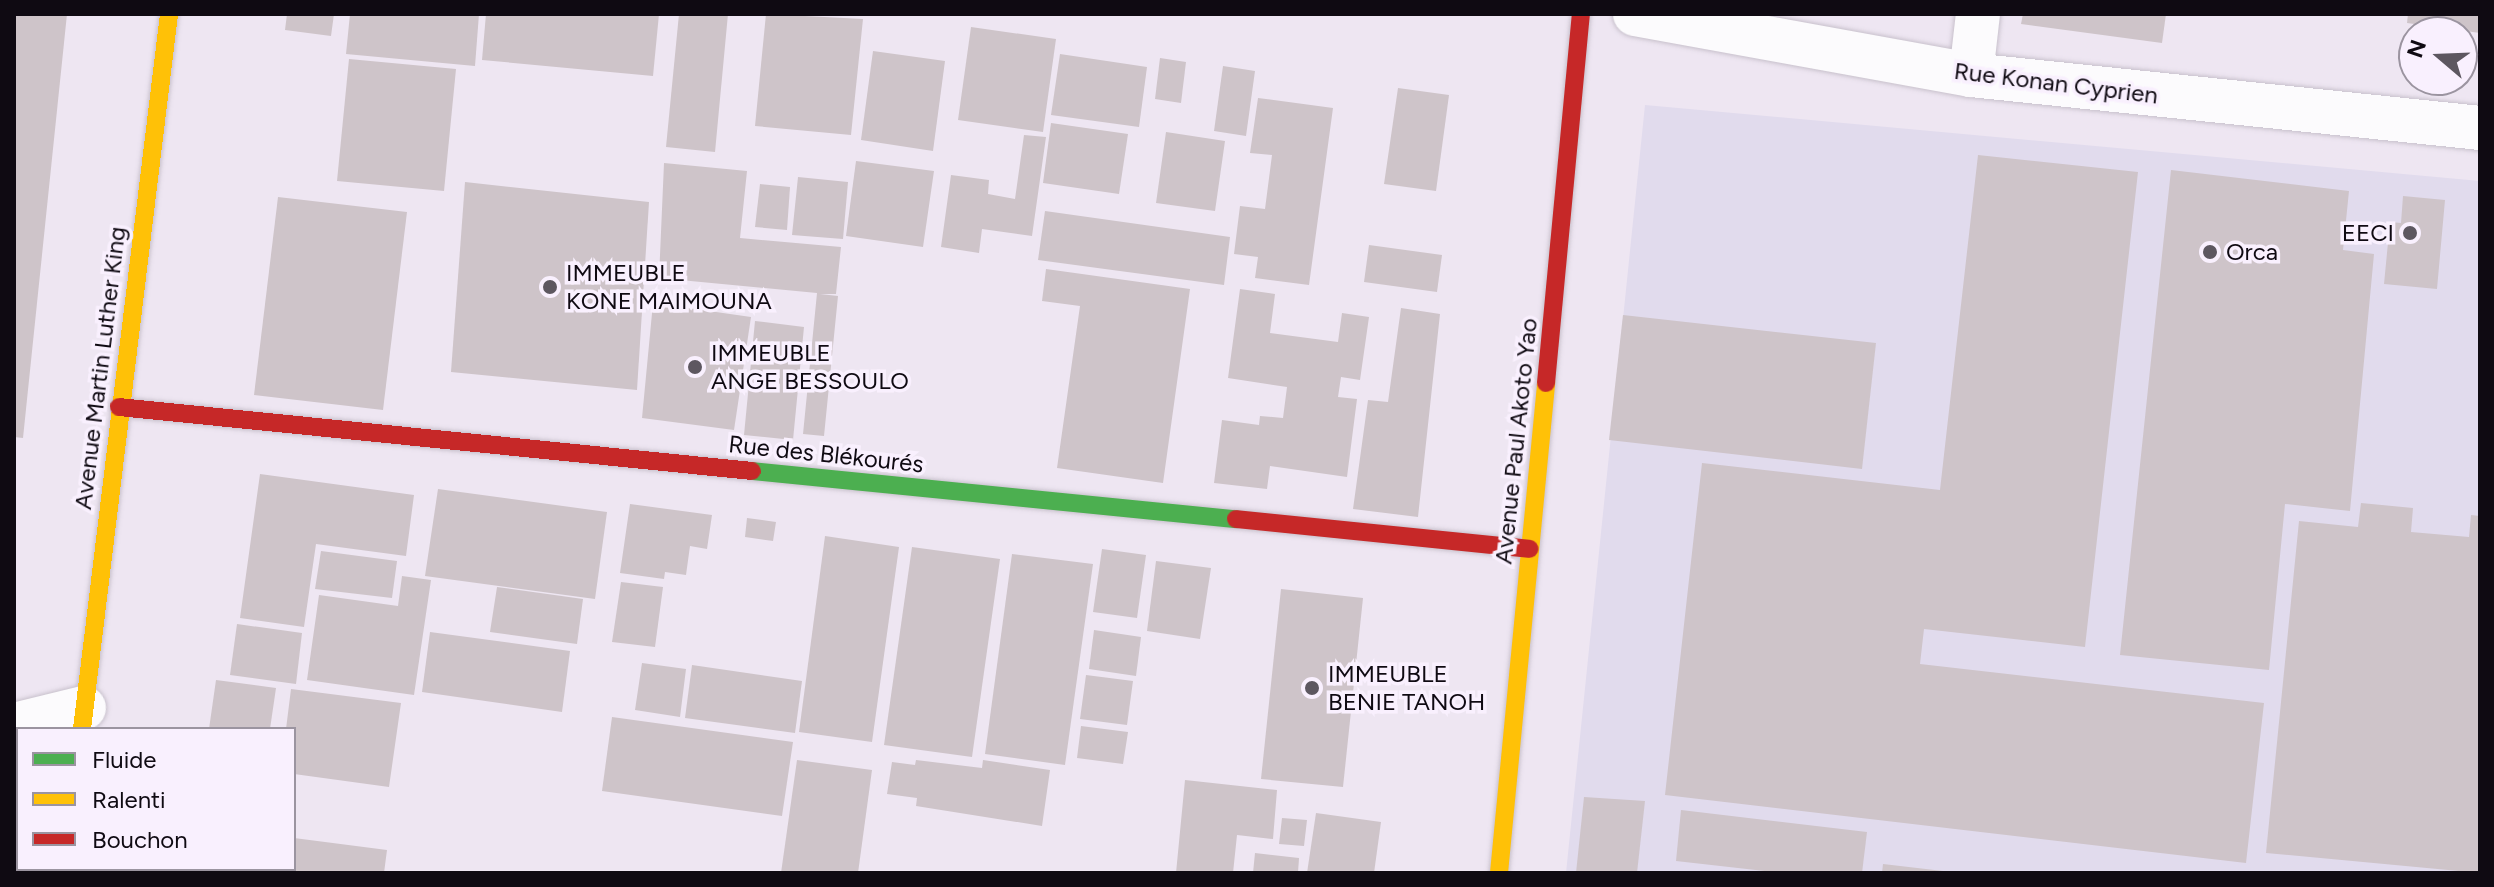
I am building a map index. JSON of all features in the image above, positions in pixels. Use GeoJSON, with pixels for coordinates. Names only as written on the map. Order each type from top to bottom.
{"type":"FeatureCollection","features":[{"type":"Feature","properties":{"kind":"street","name":"Avenue Martin Luther King"},"geometry":{"type":"LineString","coordinates":[[83,718],[169,14]]}},
{"type":"Feature","properties":{"kind":"street","name":"Avenue Paul Akoto Yao"},"geometry":{"type":"LineString","coordinates":[[1499,873],[1581,14]]}},
{"type":"Feature","properties":{"kind":"street","name":"Rue Konan Cyprien"},"geometry":{"type":"LineString","coordinates":[[1635,14],[1971,75],[2480,128]]}},
{"type":"Feature","properties":{"kind":"street"},"geometry":{"type":"LineString","coordinates":[[1971,75],[1978,14]]}},
{"type":"Feature","properties":{"kind":"street","name":"Rue des Blékourés"},"geometry":{"type":"LineString","coordinates":[[119,407],[1529,549]]}},
{"type":"Feature","properties":{"kind":"street"},"geometry":{"type":"LineString","coordinates":[[14,725],[83,718]]}},
{"type":"Feature","properties":{"kind":"shaded area"},"geometry":{"type":"Polygon","coordinates":[[[1645,105],[2480,181],[2480,873],[1566,873],[1645,105]]]}},
{"type":"Feature","properties":{"kind":"building"},"geometry":{"type":"Polygon","coordinates":[[[14,14],[67,14],[23,438],[14,437],[14,14]]]}},
{"type":"Feature","properties":{"kind":"building"},"geometry":{"type":"Polygon","coordinates":[[[287,14],[334,14],[331,36],[285,30],[287,14]]]}},
{"type":"Feature","properties":{"kind":"building"},"geometry":{"type":"Polygon","coordinates":[[[350,14],[479,14],[475,66],[346,54],[350,14]]]}},
{"type":"Feature","properties":{"kind":"building"},"geometry":{"type":"Polygon","coordinates":[[[486,14],[659,14],[653,76],[482,60],[486,14]]]}},
{"type":"Feature","properties":{"kind":"building"},"geometry":{"type":"Polygon","coordinates":[[[679,14],[728,14],[715,152],[666,147],[679,14]]]}},
{"type":"Feature","properties":{"kind":"building"},"geometry":{"type":"Polygon","coordinates":[[[766,14],[863,19],[851,135],[755,126],[766,14]]]}},
{"type":"Feature","properties":{"kind":"building"},"geometry":{"type":"Polygon","coordinates":[[[2023,14],[2166,14],[2162,43],[2021,24],[2023,14]]]}},
{"type":"Feature","properties":{"kind":"building"},"geometry":{"type":"Polygon","coordinates":[[[2480,14],[2480,33],[2478,16],[2408,16],[2480,14]]]}},
{"type":"Feature","properties":{"kind":"building"},"geometry":{"type":"Polygon","coordinates":[[[971,27],[1056,39],[1043,132],[958,120],[971,27]]]}},
{"type":"Feature","properties":{"kind":"building"},"geometry":{"type":"Polygon","coordinates":[[[873,51],[945,61],[933,151],[861,140],[873,51]]]}},
{"type":"Feature","properties":{"kind":"building"},"geometry":{"type":"Polygon","coordinates":[[[1060,54],[1147,67],[1139,127],[1051,115],[1060,54]]]}},
{"type":"Feature","properties":{"kind":"building"},"geometry":{"type":"Polygon","coordinates":[[[1160,58],[1186,62],[1181,103],[1155,99],[1160,58]]]}},
{"type":"Feature","properties":{"kind":"building"},"geometry":{"type":"Polygon","coordinates":[[[349,59],[456,69],[444,191],[337,181],[349,59]]]}},
{"type":"Feature","properties":{"kind":"building"},"geometry":{"type":"Polygon","coordinates":[[[1223,66],[1255,71],[1246,136],[1214,131],[1223,66]]]}},
{"type":"Feature","properties":{"kind":"building"},"geometry":{"type":"Polygon","coordinates":[[[1398,88],[1449,95],[1436,191],[1384,184],[1398,88]]]}},
{"type":"Feature","properties":{"kind":"building"},"geometry":{"type":"Polygon","coordinates":[[[1258,98],[1333,108],[1309,285],[1255,278],[1258,257],[1234,254],[1240,206],[1265,209],[1272,155],[1250,153],[1258,98]]]}},
{"type":"Feature","properties":{"kind":"building"},"geometry":{"type":"Polygon","coordinates":[[[1051,123],[1128,134],[1119,194],[1043,183],[1051,123]]]}},
{"type":"Feature","properties":{"kind":"building"},"geometry":{"type":"Polygon","coordinates":[[[1166,132],[1225,141],[1215,211],[1156,203],[1166,132]]]}},
{"type":"Feature","properties":{"kind":"building"},"geometry":{"type":"Polygon","coordinates":[[[1024,135],[1046,137],[1032,236],[982,229],[979,253],[941,247],[951,175],[989,180],[988,194],[1015,199],[1024,135]]]}},
{"type":"Feature","properties":{"kind":"building"},"geometry":{"type":"Polygon","coordinates":[[[1978,155],[2138,172],[2085,647],[1924,629],[1920,664],[2264,703],[2246,863],[1665,795],[1702,463],[1940,490],[1978,155]]]}},
{"type":"Feature","properties":{"kind":"building"},"geometry":{"type":"Polygon","coordinates":[[[856,161],[934,171],[923,247],[846,236],[856,161]]]}},
{"type":"Feature","properties":{"kind":"building"},"geometry":{"type":"Polygon","coordinates":[[[664,163],[747,171],[740,238],[841,247],[836,294],[820,294],[838,296],[824,436],[803,434],[817,293],[659,278],[664,163]]]}},
{"type":"Feature","properties":{"kind":"building"},"geometry":{"type":"Polygon","coordinates":[[[2171,170],[2349,191],[2343,250],[2374,254],[2350,511],[2285,504],[2269,670],[2120,655],[2171,170]]]}},
{"type":"Feature","properties":{"kind":"building"},"geometry":{"type":"Polygon","coordinates":[[[798,177],[848,182],[843,239],[792,235],[798,177]]]}},
{"type":"Feature","properties":{"kind":"building","name":"IMMEUBLE KONE MAIMOUNA"},"geometry":{"type":"Polygon","coordinates":[[[465,182],[649,202],[637,390],[451,372],[465,182]]]}},
{"type":"Feature","properties":{"kind":"building"},"geometry":{"type":"Polygon","coordinates":[[[760,184],[790,187],[787,230],[755,227],[760,184]]]}},
{"type":"Feature","properties":{"kind":"building"},"geometry":{"type":"Polygon","coordinates":[[[2403,196],[2445,200],[2437,289],[2384,284],[2390,222],[2401,223],[2403,196]]]}},
{"type":"Feature","properties":{"kind":"building"},"geometry":{"type":"Polygon","coordinates":[[[278,197],[407,212],[383,410],[254,395],[278,197]]]}},
{"type":"Feature","properties":{"kind":"building"},"geometry":{"type":"Polygon","coordinates":[[[1045,211],[1230,237],[1224,285],[1038,260],[1045,211]]]}},
{"type":"Feature","properties":{"kind":"building"},"geometry":{"type":"Polygon","coordinates":[[[1369,245],[1442,255],[1437,292],[1364,282],[1369,245]]]}},
{"type":"Feature","properties":{"kind":"building"},"geometry":{"type":"Polygon","coordinates":[[[1046,269],[1190,289],[1163,483],[1057,468],[1080,306],[1042,301],[1046,269]]]}},
{"type":"Feature","properties":{"kind":"building"},"geometry":{"type":"Polygon","coordinates":[[[1240,289],[1275,294],[1270,333],[1338,342],[1342,313],[1369,317],[1360,380],[1341,377],[1338,397],[1357,399],[1347,477],[1270,466],[1267,489],[1214,483],[1222,420],[1259,425],[1260,416],[1283,418],[1287,387],[1228,378],[1240,289]]]}},
{"type":"Feature","properties":{"kind":"building","name":"IMMEUBLE ANGE BESSOULO"},"geometry":{"type":"Polygon","coordinates":[[[653,303],[751,317],[734,430],[642,418],[653,303]]]}},
{"type":"Feature","properties":{"kind":"building"},"geometry":{"type":"Polygon","coordinates":[[[1401,308],[1440,314],[1418,517],[1353,509],[1368,400],[1388,402],[1401,308]]]}},
{"type":"Feature","properties":{"kind":"building"},"geometry":{"type":"Polygon","coordinates":[[[1623,315],[1876,343],[1862,469],[1609,440],[1623,315]]]}},
{"type":"Feature","properties":{"kind":"building"},"geometry":{"type":"Polygon","coordinates":[[[755,321],[804,327],[793,440],[744,435],[755,321]]]}},
{"type":"Feature","properties":{"kind":"building"},"geometry":{"type":"Polygon","coordinates":[[[260,474],[414,495],[406,556],[316,544],[304,627],[240,618],[260,474]]]}},
{"type":"Feature","properties":{"kind":"building"},"geometry":{"type":"Polygon","coordinates":[[[438,489],[607,512],[595,599],[425,576],[438,489]]]}},
{"type":"Feature","properties":{"kind":"building"},"geometry":{"type":"Polygon","coordinates":[[[2361,503],[2413,508],[2411,532],[2469,537],[2471,515],[2480,516],[2480,873],[2266,853],[2299,521],[2358,527],[2361,503]]]}},
{"type":"Feature","properties":{"kind":"building"},"geometry":{"type":"Polygon","coordinates":[[[630,504],[712,515],[707,549],[690,546],[686,575],[665,572],[664,579],[620,573],[630,504]]]}},
{"type":"Feature","properties":{"kind":"building"},"geometry":{"type":"Polygon","coordinates":[[[747,518],[776,522],[773,541],[745,537],[747,518]]]}},
{"type":"Feature","properties":{"kind":"building"},"geometry":{"type":"Polygon","coordinates":[[[825,536],[899,547],[872,742],[799,732],[825,536]]]}},
{"type":"Feature","properties":{"kind":"building"},"geometry":{"type":"Polygon","coordinates":[[[912,547],[1000,559],[972,757],[884,745],[912,547]]]}},
{"type":"Feature","properties":{"kind":"building"},"geometry":{"type":"Polygon","coordinates":[[[1102,549],[1146,555],[1137,618],[1093,612],[1102,549]]]}},
{"type":"Feature","properties":{"kind":"building"},"geometry":{"type":"Polygon","coordinates":[[[321,551],[397,561],[392,598],[315,589],[321,551]]]}},
{"type":"Feature","properties":{"kind":"building"},"geometry":{"type":"Polygon","coordinates":[[[1012,554],[1093,564],[1065,765],[985,754],[1012,554]]]}},
{"type":"Feature","properties":{"kind":"building"},"geometry":{"type":"Polygon","coordinates":[[[1156,561],[1211,568],[1200,639],[1147,631],[1156,561]]]}},
{"type":"Feature","properties":{"kind":"building"},"geometry":{"type":"Polygon","coordinates":[[[402,576],[431,580],[414,695],[307,680],[319,595],[398,606],[402,576]]]}},
{"type":"Feature","properties":{"kind":"building"},"geometry":{"type":"Polygon","coordinates":[[[621,582],[663,587],[655,647],[612,642],[621,582]]]}},
{"type":"Feature","properties":{"kind":"building"},"geometry":{"type":"Polygon","coordinates":[[[497,587],[583,599],[577,644],[490,632],[497,587]]]}},
{"type":"Feature","properties":{"kind":"building","name":"IMMEUBLE BENIE TANOH"},"geometry":{"type":"Polygon","coordinates":[[[1281,589],[1363,598],[1343,787],[1261,779],[1281,589]]]}},
{"type":"Feature","properties":{"kind":"building"},"geometry":{"type":"Polygon","coordinates":[[[237,624],[302,633],[296,684],[230,675],[237,624]]]}},
{"type":"Feature","properties":{"kind":"building"},"geometry":{"type":"Polygon","coordinates":[[[1094,630],[1141,637],[1136,676],[1089,669],[1094,630]]]}},
{"type":"Feature","properties":{"kind":"building"},"geometry":{"type":"Polygon","coordinates":[[[430,632],[570,651],[562,712],[422,692],[430,632]]]}},
{"type":"Feature","properties":{"kind":"building"},"geometry":{"type":"Polygon","coordinates":[[[642,663],[686,669],[680,717],[635,710],[642,663]]]}},
{"type":"Feature","properties":{"kind":"building"},"geometry":{"type":"Polygon","coordinates":[[[692,665],[802,681],[795,733],[685,718],[692,665]]]}},
{"type":"Feature","properties":{"kind":"building"},"geometry":{"type":"Polygon","coordinates":[[[1086,675],[1133,681],[1127,725],[1080,719],[1086,675]]]}},
{"type":"Feature","properties":{"kind":"building"},"geometry":{"type":"Polygon","coordinates":[[[216,680],[276,688],[270,727],[209,727],[216,680]]]}},
{"type":"Feature","properties":{"kind":"building"},"geometry":{"type":"Polygon","coordinates":[[[291,689],[401,703],[389,787],[296,774],[296,727],[286,727],[291,689]]]}},
{"type":"Feature","properties":{"kind":"building"},"geometry":{"type":"Polygon","coordinates":[[[612,717],[793,742],[782,816],[602,791],[612,717]]]}},
{"type":"Feature","properties":{"kind":"building"},"geometry":{"type":"Polygon","coordinates":[[[1081,726],[1128,732],[1123,764],[1077,758],[1081,726]]]}},
{"type":"Feature","properties":{"kind":"building"},"geometry":{"type":"Polygon","coordinates":[[[797,760],[872,770],[858,873],[781,873],[797,760]]]}},
{"type":"Feature","properties":{"kind":"building"},"geometry":{"type":"Polygon","coordinates":[[[916,760],[982,768],[983,760],[1050,770],[1042,826],[916,806],[917,798],[887,794],[892,762],[915,765],[916,760]]]}},
{"type":"Feature","properties":{"kind":"building"},"geometry":{"type":"Polygon","coordinates":[[[1185,780],[1277,790],[1273,839],[1237,835],[1233,873],[1176,873],[1185,780]]]}},
{"type":"Feature","properties":{"kind":"building"},"geometry":{"type":"Polygon","coordinates":[[[1584,797],[1645,801],[1637,873],[1576,873],[1584,797]]]}},
{"type":"Feature","properties":{"kind":"building"},"geometry":{"type":"Polygon","coordinates":[[[1681,810],[1867,832],[1862,873],[1783,873],[1676,861],[1681,810]]]}},
{"type":"Feature","properties":{"kind":"building"},"geometry":{"type":"Polygon","coordinates":[[[1316,813],[1381,822],[1374,873],[1307,873],[1316,813]]]}},
{"type":"Feature","properties":{"kind":"building"},"geometry":{"type":"Polygon","coordinates":[[[1282,818],[1307,820],[1304,846],[1279,844],[1282,818]]]}},
{"type":"Feature","properties":{"kind":"building"},"geometry":{"type":"Polygon","coordinates":[[[296,838],[387,850],[384,873],[189,873],[296,871],[296,838]]]}},
{"type":"Feature","properties":{"kind":"building"},"geometry":{"type":"Polygon","coordinates":[[[1255,853],[1299,858],[1298,873],[1253,873],[1255,853]]]}},
{"type":"Feature","properties":{"kind":"building"},"geometry":{"type":"Polygon","coordinates":[[[1883,864],[1943,871],[1943,873],[1882,873],[1883,864]]]}},
{"type":"Feature","properties":{"kind":"traffic: fast"},"geometry":{"type":"LineString","coordinates":[[752,471],[1236,519]]}},
{"type":"Feature","properties":{"kind":"traffic: slow"},"geometry":{"type":"LineString","coordinates":[[82,727],[169,14]]}},
{"type":"Feature","properties":{"kind":"traffic: slow"},"geometry":{"type":"LineString","coordinates":[[1499,873],[1546,383]]}},
{"type":"Feature","properties":{"kind":"traffic: jam"},"geometry":{"type":"LineString","coordinates":[[1546,383],[1581,14]]}},
{"type":"Feature","properties":{"kind":"traffic: jam"},"geometry":{"type":"LineString","coordinates":[[119,407],[752,471]]}},
{"type":"Feature","properties":{"kind":"traffic: jam"},"geometry":{"type":"LineString","coordinates":[[1236,519],[1529,549]]}},
{"type":"Feature","properties":{"kind":"place","name":"EECI"},"geometry":{"type":"Point","coordinates":[2410,233]}},
{"type":"Feature","properties":{"kind":"place","name":"Orca"},"geometry":{"type":"Point","coordinates":[2210,252]}},
{"type":"Feature","properties":{"kind":"place","name":"IMMEUBLE KONE MAIMOUNA"},"geometry":{"type":"Point","coordinates":[550,287]}},
{"type":"Feature","properties":{"kind":"place","name":"IMMEUBLE ANGE BESSOULO"},"geometry":{"type":"Point","coordinates":[695,367]}},
{"type":"Feature","properties":{"kind":"place","name":"IMMEUBLE BENIE TANOH"},"geometry":{"type":"Point","coordinates":[1312,688]}}]}
